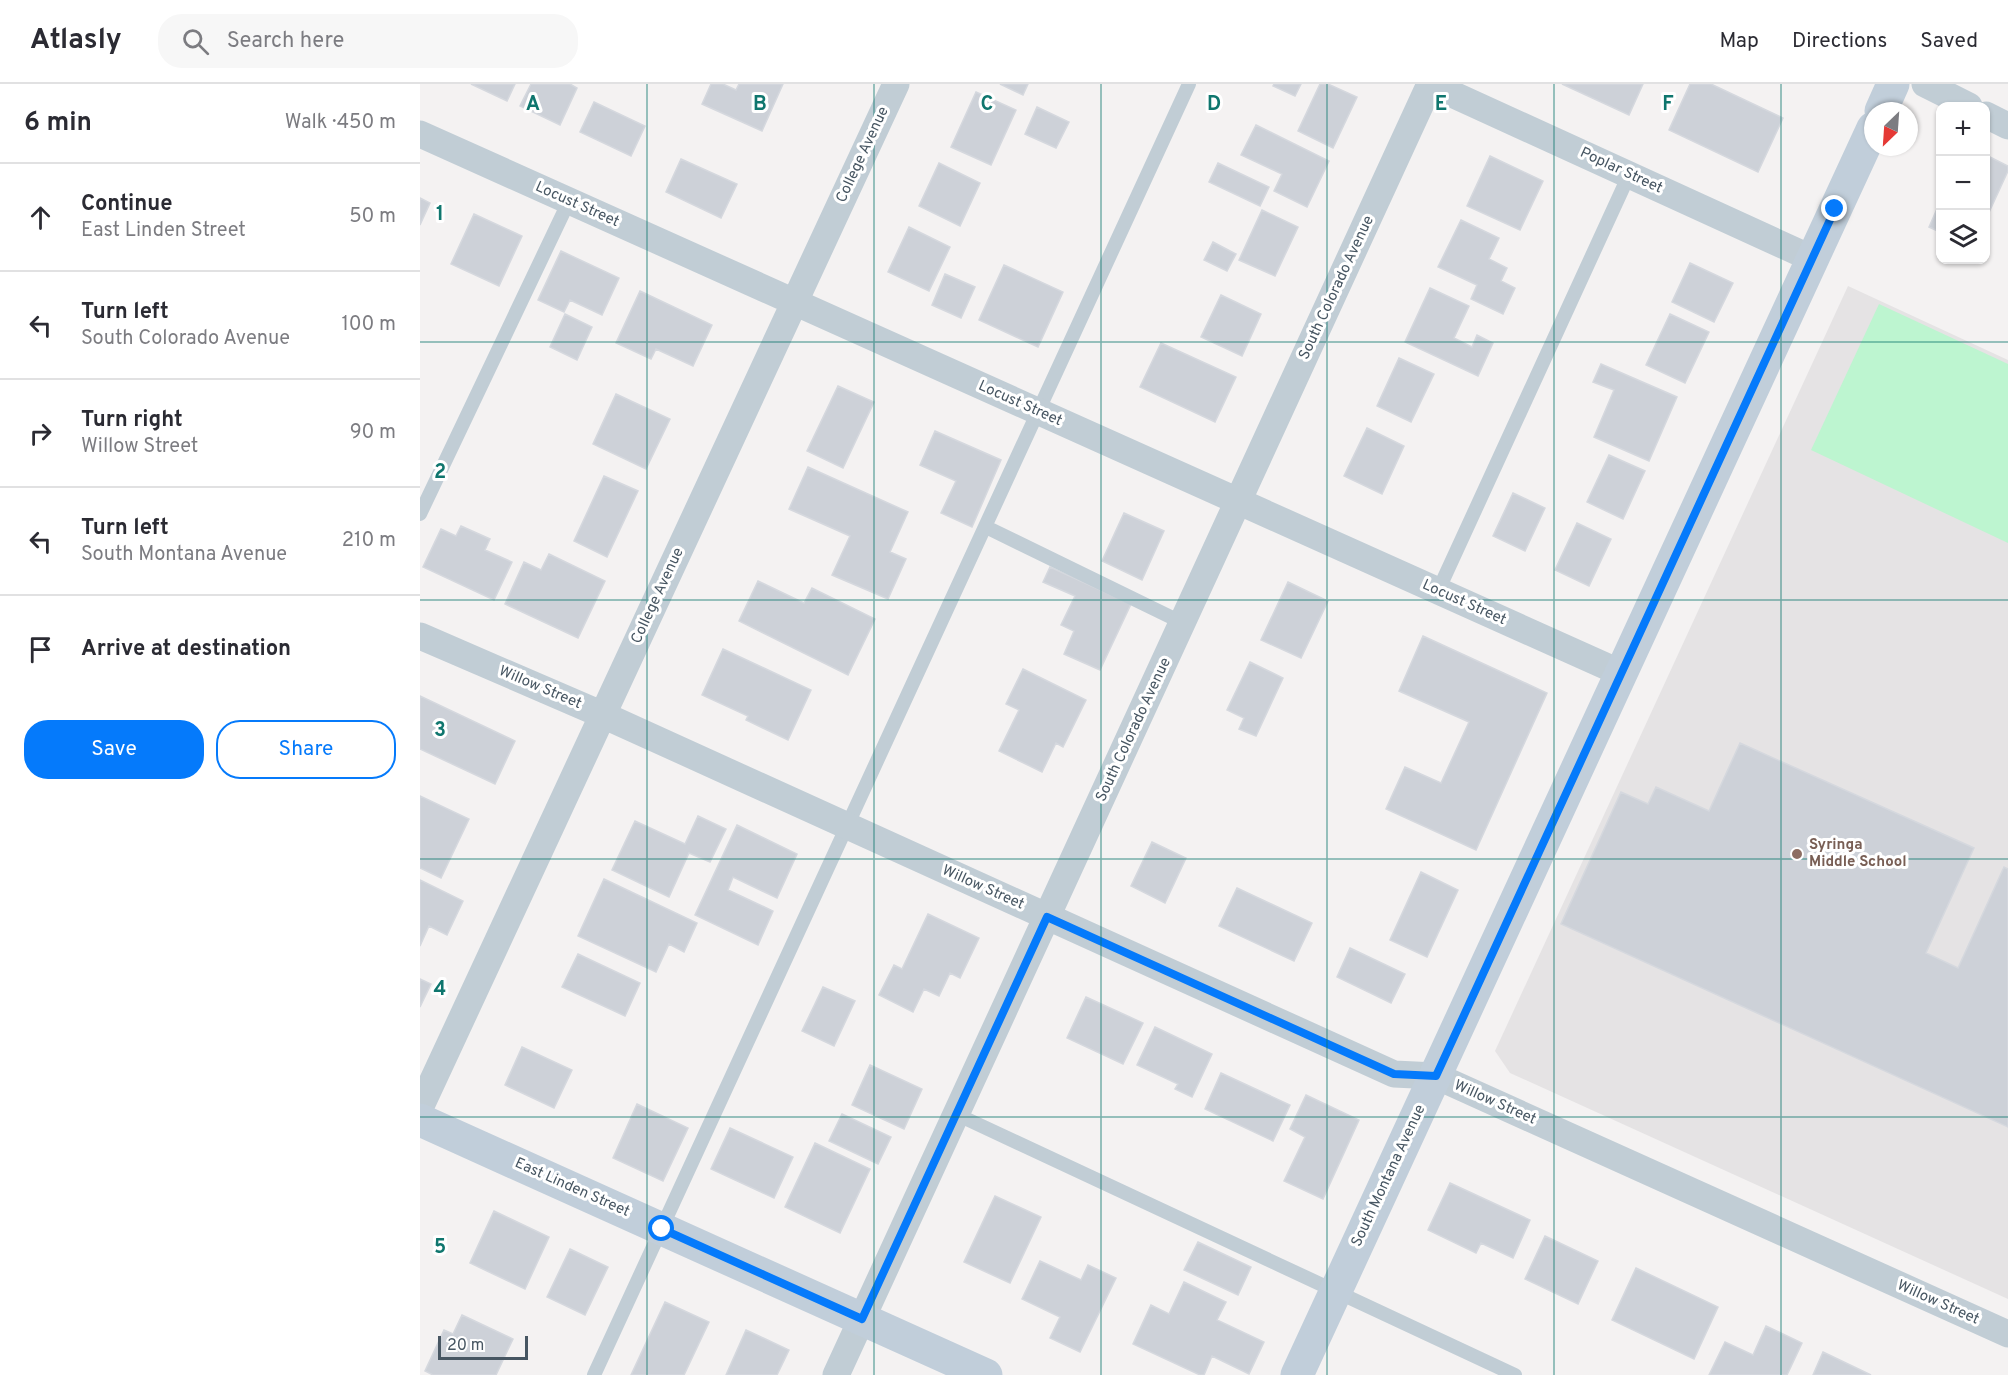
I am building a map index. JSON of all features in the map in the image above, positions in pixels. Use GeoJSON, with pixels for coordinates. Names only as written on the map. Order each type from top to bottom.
{"type":"FeatureCollection","features":[{"type":"Feature","properties":{"kind":"street","name":"College Avenue"},"geometry":{"type":"LineString","coordinates":[[420,1108],[896,84]]}},
{"type":"Feature","properties":{"kind":"street","name":"Poplar Street"},"geometry":{"type":"LineString","coordinates":[[1430,84],[1813,259]]}},
{"type":"Feature","properties":{"kind":"street","name":"South Colorado Avenue"},"geometry":{"type":"LineString","coordinates":[[836,1375],[1430,84]]}},
{"type":"Feature","properties":{"kind":"street"},"geometry":{"type":"LineString","coordinates":[[1885,102],[1893,84]]}},
{"type":"Feature","properties":{"kind":"street"},"geometry":{"type":"LineString","coordinates":[[1925,84],[1962,102]]}},
{"type":"Feature","properties":{"kind":"street"},"geometry":{"type":"LineString","coordinates":[[1990,117],[2008,126]]}},
{"type":"Feature","properties":{"kind":"street","name":"Locust Street"},"geometry":{"type":"LineString","coordinates":[[420,134],[1622,673]]}},
{"type":"Feature","properties":{"kind":"street","name":"South Montana Avenue"},"geometry":{"type":"LineString","coordinates":[[1297,1375],[1864,148]]}},
{"type":"Feature","properties":{"kind":"street","name":"Willow Street"},"geometry":{"type":"LineString","coordinates":[[420,636],[603,715],[1394,1074],[1436,1076],[2008,1334]]}},
{"type":"Feature","properties":{"kind":"street","name":"East Linden Street"},"geometry":{"type":"LineString","coordinates":[[420,1120],[986,1375]]}},
{"type":"Feature","properties":{"kind":"lane"},"geometry":{"type":"LineString","coordinates":[[594,1375],[1190,84]]}},
{"type":"Feature","properties":{"kind":"lane"},"geometry":{"type":"LineString","coordinates":[[1438,591],[1629,175]]}},
{"type":"Feature","properties":{"kind":"lane"},"geometry":{"type":"LineString","coordinates":[[420,514],[569,201]]}},
{"type":"Feature","properties":{"kind":"lane"},"geometry":{"type":"LineString","coordinates":[[986,527],[1183,623]]}},
{"type":"Feature","properties":{"kind":"lane"},"geometry":{"type":"LineString","coordinates":[[957,1114],[1515,1375]]}},
{"type":"Feature","properties":{"kind":"shaded area","name":"Syringa Middle School"},"geometry":{"type":"Polygon","coordinates":[[[1848,286],[2008,360],[2008,1299],[1510,1073],[1495,1051],[1848,286]]]}},
{"type":"Feature","properties":{"kind":"green space"},"geometry":{"type":"Polygon","coordinates":[[[1879,304],[2008,364],[2008,543],[1811,450],[1879,304]]]}},
{"type":"Feature","properties":{"kind":"building"},"geometry":{"type":"Polygon","coordinates":[[[471,84],[515,84],[507,101],[471,84]]]}},
{"type":"Feature","properties":{"kind":"building"},"geometry":{"type":"Polygon","coordinates":[[[531,84],[570,84],[577,88],[560,125],[520,106],[531,84]]]}},
{"type":"Feature","properties":{"kind":"building"},"geometry":{"type":"Polygon","coordinates":[[[711,84],[723,84],[736,90],[739,84],[783,84],[762,131],[702,104],[711,84]]]}},
{"type":"Feature","properties":{"kind":"building"},"geometry":{"type":"Polygon","coordinates":[[[1000,84],[1028,84],[1023,95],[1000,84]]]}},
{"type":"Feature","properties":{"kind":"building"},"geometry":{"type":"Polygon","coordinates":[[[1274,84],[1301,84],[1295,96],[1273,86],[1274,84]]]}},
{"type":"Feature","properties":{"kind":"building"},"geometry":{"type":"Polygon","coordinates":[[[1320,84],[1328,84],[1357,97],[1333,148],[1298,131],[1320,84]]]}},
{"type":"Feature","properties":{"kind":"building"},"geometry":{"type":"Polygon","coordinates":[[[1562,84],[1643,84],[1629,115],[1562,84]]]}},
{"type":"Feature","properties":{"kind":"building"},"geometry":{"type":"Polygon","coordinates":[[[1690,84],[1711,84],[1783,118],[1758,172],[1669,130],[1690,84]]]}},
{"type":"Feature","properties":{"kind":"building"},"geometry":{"type":"Polygon","coordinates":[[[976,92],[1016,110],[991,165],[951,147],[976,92]]]}},
{"type":"Feature","properties":{"kind":"building"},"geometry":{"type":"Polygon","coordinates":[[[594,102],[645,126],[631,156],[580,132],[594,102]]]}},
{"type":"Feature","properties":{"kind":"building"},"geometry":{"type":"Polygon","coordinates":[[[1037,107],[1069,122],[1056,148],[1025,134],[1037,107]]]}},
{"type":"Feature","properties":{"kind":"building"},"geometry":{"type":"Polygon","coordinates":[[[1256,125],[1329,161],[1307,207],[1274,191],[1282,174],[1241,155],[1256,125]]]}},
{"type":"Feature","properties":{"kind":"building"},"geometry":{"type":"Polygon","coordinates":[[[1490,156],[1543,181],[1520,230],[1467,206],[1490,156]]]}},
{"type":"Feature","properties":{"kind":"building"},"geometry":{"type":"Polygon","coordinates":[[[1990,157],[2008,166],[2008,171],[1990,210],[1990,157]]]}},
{"type":"Feature","properties":{"kind":"building"},"geometry":{"type":"Polygon","coordinates":[[[681,159],[737,184],[721,218],[666,192],[681,159]]]}},
{"type":"Feature","properties":{"kind":"building"},"geometry":{"type":"Polygon","coordinates":[[[939,163],[980,183],[960,226],[919,206],[939,163]]]}},
{"type":"Feature","properties":{"kind":"building"},"geometry":{"type":"Polygon","coordinates":[[[1218,163],[1269,187],[1260,206],[1209,182],[1218,163]]]}},
{"type":"Feature","properties":{"kind":"building"},"geometry":{"type":"Polygon","coordinates":[[[420,198],[430,203],[420,225],[420,198]]]}},
{"type":"Feature","properties":{"kind":"building"},"geometry":{"type":"Polygon","coordinates":[[[1262,210],[1298,227],[1275,276],[1239,260],[1262,210]]]}},
{"type":"Feature","properties":{"kind":"building"},"geometry":{"type":"Polygon","coordinates":[[[1936,211],[1936,230],[1929,227],[1936,211]]]}},
{"type":"Feature","properties":{"kind":"building"},"geometry":{"type":"Polygon","coordinates":[[[474,214],[522,236],[499,286],[451,264],[474,214]]]}},
{"type":"Feature","properties":{"kind":"building"},"geometry":{"type":"Polygon","coordinates":[[[1461,220],[1499,238],[1489,259],[1507,268],[1501,281],[1515,288],[1503,314],[1471,299],[1477,285],[1438,267],[1461,220]]]}},
{"type":"Feature","properties":{"kind":"building"},"geometry":{"type":"Polygon","coordinates":[[[909,227],[950,247],[929,291],[888,272],[909,227]]]}},
{"type":"Feature","properties":{"kind":"building"},"geometry":{"type":"Polygon","coordinates":[[[1213,242],[1236,254],[1227,271],[1204,260],[1213,242]]]}},
{"type":"Feature","properties":{"kind":"building"},"geometry":{"type":"Polygon","coordinates":[[[561,251],[619,278],[602,315],[570,300],[564,312],[538,300],[561,251]]]}},
{"type":"Feature","properties":{"kind":"building"},"geometry":{"type":"Polygon","coordinates":[[[1690,263],[1733,283],[1714,322],[1672,302],[1690,263]]]}},
{"type":"Feature","properties":{"kind":"building"},"geometry":{"type":"Polygon","coordinates":[[[1004,265],[1063,292],[1038,347],[979,320],[1004,265]]]}},
{"type":"Feature","properties":{"kind":"building"},"geometry":{"type":"Polygon","coordinates":[[[945,274],[975,287],[961,318],[932,305],[945,274]]]}},
{"type":"Feature","properties":{"kind":"building"},"geometry":{"type":"Polygon","coordinates":[[[1430,288],[1469,306],[1454,338],[1472,347],[1477,335],[1493,343],[1478,376],[1405,342],[1430,288]]]}},
{"type":"Feature","properties":{"kind":"building"},"geometry":{"type":"Polygon","coordinates":[[[640,291],[712,325],[693,366],[656,349],[651,359],[616,343],[640,291]]]}},
{"type":"Feature","properties":{"kind":"building"},"geometry":{"type":"Polygon","coordinates":[[[1221,295],[1261,314],[1242,356],[1201,337],[1221,295]]]}},
{"type":"Feature","properties":{"kind":"building"},"geometry":{"type":"Polygon","coordinates":[[[565,314],[592,327],[577,360],[550,347],[565,314]]]}},
{"type":"Feature","properties":{"kind":"building"},"geometry":{"type":"Polygon","coordinates":[[[1670,314],[1709,332],[1685,383],[1646,365],[1670,314]]]}},
{"type":"Feature","properties":{"kind":"building"},"geometry":{"type":"Polygon","coordinates":[[[1161,343],[1236,377],[1215,422],[1140,387],[1161,343]]]}},
{"type":"Feature","properties":{"kind":"building"},"geometry":{"type":"Polygon","coordinates":[[[1399,358],[1434,374],[1411,422],[1377,406],[1399,358]]]}},
{"type":"Feature","properties":{"kind":"building"},"geometry":{"type":"Polygon","coordinates":[[[1601,364],[1677,397],[1649,461],[1594,437],[1614,390],[1593,382],[1601,364]]]}},
{"type":"Feature","properties":{"kind":"building"},"geometry":{"type":"Polygon","coordinates":[[[838,386],[874,402],[843,468],[807,451],[838,386]]]}},
{"type":"Feature","properties":{"kind":"building"},"geometry":{"type":"Polygon","coordinates":[[[616,394],[670,419],[646,469],[593,444],[616,394]]]}},
{"type":"Feature","properties":{"kind":"building"},"geometry":{"type":"Polygon","coordinates":[[[1367,428],[1404,446],[1382,494],[1344,476],[1367,428]]]}},
{"type":"Feature","properties":{"kind":"building"},"geometry":{"type":"Polygon","coordinates":[[[935,431],[1001,460],[972,527],[941,513],[956,481],[920,465],[935,431]]]}},
{"type":"Feature","properties":{"kind":"building"},"geometry":{"type":"Polygon","coordinates":[[[1609,455],[1645,471],[1623,519],[1587,502],[1609,455]]]}},
{"type":"Feature","properties":{"kind":"building"},"geometry":{"type":"Polygon","coordinates":[[[808,467],[908,512],[890,552],[906,559],[888,599],[832,575],[850,536],[789,509],[808,467]]]}},
{"type":"Feature","properties":{"kind":"building"},"geometry":{"type":"Polygon","coordinates":[[[604,476],[638,491],[607,557],[574,541],[604,476]]]}},
{"type":"Feature","properties":{"kind":"building"},"geometry":{"type":"Polygon","coordinates":[[[1513,493],[1545,508],[1525,551],[1493,536],[1513,493]]]}},
{"type":"Feature","properties":{"kind":"building"},"geometry":{"type":"Polygon","coordinates":[[[1124,513],[1164,531],[1142,580],[1102,561],[1124,513]]]}},
{"type":"Feature","properties":{"kind":"building"},"geometry":{"type":"Polygon","coordinates":[[[1577,523],[1611,539],[1589,586],[1555,570],[1577,523]]]}},
{"type":"Feature","properties":{"kind":"building"},"geometry":{"type":"Polygon","coordinates":[[[461,526],[490,539],[485,550],[512,562],[494,600],[423,567],[441,529],[456,536],[461,526]]]}},
{"type":"Feature","properties":{"kind":"building"},"geometry":{"type":"Polygon","coordinates":[[[549,554],[605,581],[578,638],[505,604],[524,562],[541,570],[549,554]]]}},
{"type":"Feature","properties":{"kind":"building"},"geometry":{"type":"Polygon","coordinates":[[[1050,567],[1131,604],[1100,670],[1064,654],[1074,631],[1061,625],[1075,596],[1043,582],[1050,567]]]}},
{"type":"Feature","properties":{"kind":"building"},"geometry":{"type":"Polygon","coordinates":[[[758,581],[804,603],[812,588],[875,619],[848,675],[739,621],[758,581]]]}},
{"type":"Feature","properties":{"kind":"building"},"geometry":{"type":"Polygon","coordinates":[[[1288,582],[1328,601],[1301,658],[1261,640],[1288,582]]]}},
{"type":"Feature","properties":{"kind":"building"},"geometry":{"type":"Polygon","coordinates":[[[1423,636],[1547,693],[1476,850],[1386,809],[1405,767],[1441,783],[1469,722],[1399,691],[1423,636]]]}},
{"type":"Feature","properties":{"kind":"building"},"geometry":{"type":"Polygon","coordinates":[[[723,649],[811,690],[788,740],[746,720],[748,716],[702,695],[723,649]]]}},
{"type":"Feature","properties":{"kind":"building"},"geometry":{"type":"Polygon","coordinates":[[[1250,662],[1283,678],[1256,736],[1239,729],[1244,718],[1227,710],[1250,662]]]}},
{"type":"Feature","properties":{"kind":"building"},"geometry":{"type":"Polygon","coordinates":[[[1023,669],[1086,700],[1063,747],[1056,743],[1042,772],[999,751],[1019,710],[1006,704],[1023,669]]]}},
{"type":"Feature","properties":{"kind":"building"},"geometry":{"type":"Polygon","coordinates":[[[420,696],[515,741],[495,784],[420,749],[420,696]]]}},
{"type":"Feature","properties":{"kind":"building","name":"Syringa Middle School"},"geometry":{"type":"Polygon","coordinates":[[[1740,743],[1974,848],[1926,953],[1958,968],[2004,867],[2008,869],[2008,1127],[1561,924],[1621,792],[1648,804],[1656,787],[1709,811],[1740,743]]]}},
{"type":"Feature","properties":{"kind":"building"},"geometry":{"type":"Polygon","coordinates":[[[420,796],[469,819],[441,878],[420,868],[420,796]]]}},
{"type":"Feature","properties":{"kind":"building"},"geometry":{"type":"Polygon","coordinates":[[[698,816],[726,829],[710,862],[689,853],[669,897],[612,870],[635,821],[685,844],[698,816]]]}},
{"type":"Feature","properties":{"kind":"building"},"geometry":{"type":"Polygon","coordinates":[[[737,825],[797,854],[777,898],[733,877],[728,890],[773,911],[758,945],[695,915],[737,825]]]}},
{"type":"Feature","properties":{"kind":"building"},"geometry":{"type":"Polygon","coordinates":[[[1152,842],[1186,858],[1165,903],[1131,886],[1152,842]]]}},
{"type":"Feature","properties":{"kind":"building"},"geometry":{"type":"Polygon","coordinates":[[[1421,872],[1458,890],[1427,957],[1390,940],[1421,872]]]}},
{"type":"Feature","properties":{"kind":"building"},"geometry":{"type":"Polygon","coordinates":[[[604,879],[697,923],[684,952],[669,944],[656,972],[578,936],[604,879]]]}},
{"type":"Feature","properties":{"kind":"building"},"geometry":{"type":"Polygon","coordinates":[[[420,880],[463,901],[447,935],[429,926],[420,946],[420,880]]]}},
{"type":"Feature","properties":{"kind":"building"},"geometry":{"type":"Polygon","coordinates":[[[1237,888],[1312,923],[1294,961],[1219,926],[1237,888]]]}},
{"type":"Feature","properties":{"kind":"building"},"geometry":{"type":"Polygon","coordinates":[[[928,914],[979,938],[960,978],[950,973],[939,996],[924,989],[913,1012],[879,995],[894,965],[902,969],[928,914]]]}},
{"type":"Feature","properties":{"kind":"building"},"geometry":{"type":"Polygon","coordinates":[[[1350,948],[1405,974],[1391,1003],[1337,977],[1350,948]]]}},
{"type":"Feature","properties":{"kind":"building"},"geometry":{"type":"Polygon","coordinates":[[[578,954],[640,983],[625,1016],[562,987],[578,954]]]}},
{"type":"Feature","properties":{"kind":"building"},"geometry":{"type":"Polygon","coordinates":[[[420,979],[431,984],[420,1007],[420,979]]]}},
{"type":"Feature","properties":{"kind":"building"},"geometry":{"type":"Polygon","coordinates":[[[823,987],[855,1001],[834,1046],[802,1031],[823,987]]]}},
{"type":"Feature","properties":{"kind":"building"},"geometry":{"type":"Polygon","coordinates":[[[1086,997],[1143,1023],[1123,1064],[1067,1038],[1086,997]]]}},
{"type":"Feature","properties":{"kind":"building"},"geometry":{"type":"Polygon","coordinates":[[[1155,1027],[1212,1054],[1192,1097],[1175,1089],[1178,1084],[1137,1065],[1155,1027]]]}},
{"type":"Feature","properties":{"kind":"building"},"geometry":{"type":"Polygon","coordinates":[[[522,1047],[572,1070],[554,1108],[505,1085],[522,1047]]]}},
{"type":"Feature","properties":{"kind":"building"},"geometry":{"type":"Polygon","coordinates":[[[870,1065],[922,1089],[904,1129],[852,1105],[870,1065]]]}},
{"type":"Feature","properties":{"kind":"building"},"geometry":{"type":"Polygon","coordinates":[[[1221,1073],[1290,1105],[1273,1141],[1205,1109],[1221,1073]]]}},
{"type":"Feature","properties":{"kind":"building"},"geometry":{"type":"Polygon","coordinates":[[[1306,1095],[1359,1120],[1323,1199],[1284,1181],[1305,1137],[1290,1129],[1306,1095]]]}},
{"type":"Feature","properties":{"kind":"building"},"geometry":{"type":"Polygon","coordinates":[[[637,1104],[688,1128],[663,1181],[613,1158],[637,1104]]]}},
{"type":"Feature","properties":{"kind":"building"},"geometry":{"type":"Polygon","coordinates":[[[842,1114],[891,1137],[878,1164],[829,1141],[842,1114]]]}},
{"type":"Feature","properties":{"kind":"building"},"geometry":{"type":"Polygon","coordinates":[[[730,1128],[793,1157],[774,1198],[711,1169],[730,1128]]]}},
{"type":"Feature","properties":{"kind":"building"},"geometry":{"type":"Polygon","coordinates":[[[815,1143],[870,1169],[840,1233],[785,1207],[815,1143]]]}},
{"type":"Feature","properties":{"kind":"building"},"geometry":{"type":"Polygon","coordinates":[[[1450,1183],[1530,1220],[1513,1258],[1481,1243],[1476,1253],[1428,1230],[1450,1183]]]}},
{"type":"Feature","properties":{"kind":"building"},"geometry":{"type":"Polygon","coordinates":[[[995,1196],[1041,1217],[1010,1283],[964,1262],[995,1196]]]}},
{"type":"Feature","properties":{"kind":"building"},"geometry":{"type":"Polygon","coordinates":[[[494,1211],[549,1237],[525,1289],[470,1263],[494,1211]]]}},
{"type":"Feature","properties":{"kind":"building"},"geometry":{"type":"Polygon","coordinates":[[[1545,1236],[1598,1261],[1578,1304],[1525,1279],[1545,1236]]]}},
{"type":"Feature","properties":{"kind":"building"},"geometry":{"type":"Polygon","coordinates":[[[1198,1242],[1251,1267],[1238,1295],[1184,1270],[1198,1242]]]}},
{"type":"Feature","properties":{"kind":"building"},"geometry":{"type":"Polygon","coordinates":[[[570,1249],[608,1267],[585,1315],[547,1297],[570,1249]]]}},
{"type":"Feature","properties":{"kind":"building"},"geometry":{"type":"Polygon","coordinates":[[[1040,1261],[1081,1280],[1088,1265],[1116,1278],[1080,1352],[1050,1338],[1060,1317],[1022,1299],[1040,1261]]]}},
{"type":"Feature","properties":{"kind":"building"},"geometry":{"type":"Polygon","coordinates":[[[1636,1268],[1718,1307],[1694,1359],[1612,1320],[1636,1268]]]}},
{"type":"Feature","properties":{"kind":"building"},"geometry":{"type":"Polygon","coordinates":[[[1184,1282],[1226,1302],[1217,1320],[1264,1342],[1249,1374],[1212,1356],[1204,1375],[1200,1375],[1133,1344],[1151,1305],[1169,1314],[1184,1282]]]}},
{"type":"Feature","properties":{"kind":"building"},"geometry":{"type":"Polygon","coordinates":[[[665,1302],[709,1322],[684,1375],[631,1375],[665,1302]]]}},
{"type":"Feature","properties":{"kind":"building"},"geometry":{"type":"Polygon","coordinates":[[[462,1315],[513,1339],[496,1375],[433,1375],[425,1371],[444,1330],[453,1334],[462,1315]]]}},
{"type":"Feature","properties":{"kind":"building"},"geometry":{"type":"Polygon","coordinates":[[[1766,1326],[1802,1343],[1787,1375],[1709,1375],[1725,1342],[1753,1355],[1766,1326]]]}},
{"type":"Feature","properties":{"kind":"building"},"geometry":{"type":"Polygon","coordinates":[[[746,1330],[789,1350],[777,1375],[726,1375],[746,1330]]]}},
{"type":"Feature","properties":{"kind":"building"},"geometry":{"type":"Polygon","coordinates":[[[1823,1352],[1871,1375],[1813,1375],[1823,1352]]]}},
{"type":"Feature","properties":{"kind":"place","name":"Syringa Middle School"},"geometry":{"type":"Point","coordinates":[1797,854]}},
{"type":"Feature","properties":{"kind":"route"},"geometry":{"type":"LineString","coordinates":[[662,1229],[862,1319],[1047,917],[1394,1074],[1436,1076],[1835,209]]}}]}
